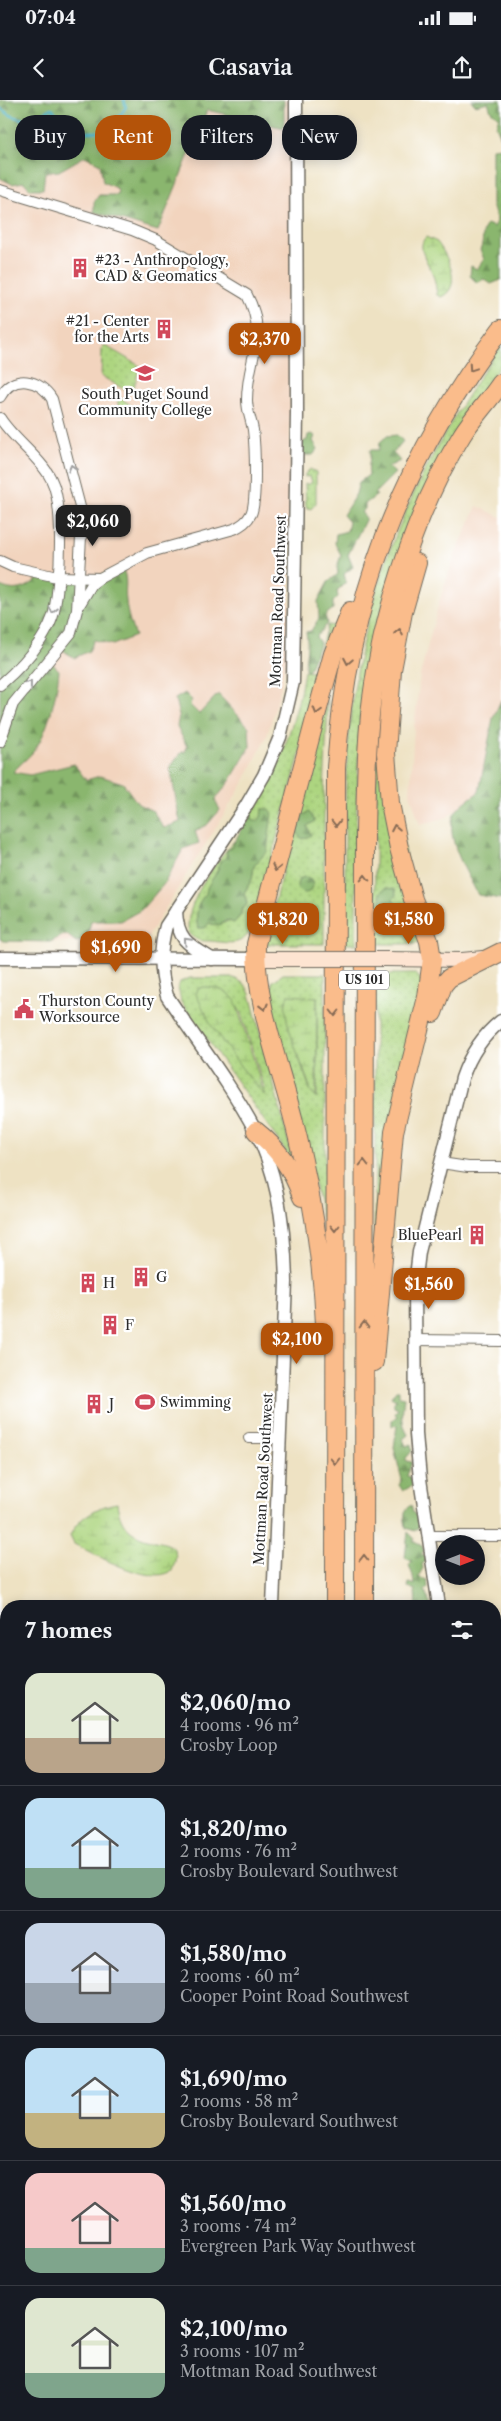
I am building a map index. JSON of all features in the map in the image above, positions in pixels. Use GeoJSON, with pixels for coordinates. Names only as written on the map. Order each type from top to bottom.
{"type":"FeatureCollection","features":[{"type":"Feature","properties":{"kind":"highway","name":"US 101"},"geometry":{"type":"LineString","coordinates":[[335,1600],[335,930],[338,733],[348,665],[361,606],[397,503],[444,412],[501,329]]}},
{"type":"Feature","properties":{"kind":"highway","name":"US 101"},"geometry":{"type":"LineString","coordinates":[[364,1600],[365,835],[371,703],[379,655],[391,603],[415,534],[449,459],[463,434],[501,383]]}},
{"type":"Feature","properties":{"kind":"highway"},"geometry":{"type":"LineString","coordinates":[[364,1430],[372,1388],[394,1132],[427,997],[432,959],[430,941],[411,890],[394,825],[388,779],[387,725],[392,670],[403,612],[449,459]]}},
{"type":"Feature","properties":{"kind":"highway"},"geometry":{"type":"LineString","coordinates":[[335,1431],[329,1391],[322,1286],[313,1209],[300,1145],[256,976],[256,941],[334,654],[377,542],[397,503]]}},
{"type":"Feature","properties":{"kind":"highway"},"geometry":{"type":"LineString","coordinates":[[380,1285],[408,1107],[443,985],[455,973],[479,964],[501,952]]}},
{"type":"Feature","properties":{"kind":"highway"},"geometry":{"type":"LineString","coordinates":[[256,1131],[280,1154],[297,1181],[304,1201],[322,1286]]}},
{"type":"Feature","properties":{"kind":"main road"},"geometry":{"type":"LineString","coordinates":[[256,959],[476,960],[501,952]]}},
{"type":"Feature","properties":{"kind":"street","name":"Mottman Road Southwest"},"geometry":{"type":"LineString","coordinates":[[273,1600],[285,1248],[277,1197],[256,1131],[233,1093],[167,996],[162,980],[161,942],[166,926],[246,806],[264,775],[280,737],[293,682],[297,419],[296,100]]}},
{"type":"Feature","properties":{"kind":"street"},"geometry":{"type":"LineString","coordinates":[[0,190],[132,230],[156,240],[232,284],[247,295],[255,310],[258,326],[257,343],[250,372],[247,400],[254,445],[251,513],[244,523],[235,528],[146,553],[100,578],[86,593],[77,610]]}},
{"type":"Feature","properties":{"kind":"street"},"geometry":{"type":"LineString","coordinates":[[0,397],[12,384],[25,380],[47,390],[52,399],[80,507],[77,610],[71,633],[14,704],[0,742]]}},
{"type":"Feature","properties":{"kind":"street"},"geometry":{"type":"LineString","coordinates":[[0,418],[51,478],[57,495],[59,518],[57,577],[53,613],[41,640],[20,667],[0,685]]}},
{"type":"Feature","properties":{"kind":"street"},"geometry":{"type":"LineString","coordinates":[[0,561],[13,567],[57,577],[100,578]]}},
{"type":"Feature","properties":{"kind":"street"},"geometry":{"type":"LineString","coordinates":[[176,911],[176,925],[183,939],[214,960]]}},
{"type":"Feature","properties":{"kind":"street"},"geometry":{"type":"LineString","coordinates":[[0,958],[256,959]]}},
{"type":"Feature","properties":{"kind":"street"},"geometry":{"type":"LineString","coordinates":[[438,1600],[420,1479],[416,1434],[415,1285],[419,1252],[467,1063],[480,1042],[501,1021]]}},
{"type":"Feature","properties":{"kind":"street"},"geometry":{"type":"LineString","coordinates":[[441,1163],[468,1167],[501,1167]]}},
{"type":"Feature","properties":{"kind":"street"},"geometry":{"type":"LineString","coordinates":[[416,1340],[501,1341]]}},
{"type":"Feature","properties":{"kind":"street"},"geometry":{"type":"LineString","coordinates":[[249,1438],[280,1438]]}},
{"type":"Feature","properties":{"kind":"street"},"geometry":{"type":"LineString","coordinates":[[429,1536],[501,1536]]}},
{"type":"Feature","properties":{"kind":"shaded area","name":"South Puget Sound Community College"},"geometry":{"type":"Polygon","coordinates":[[[0,100],[291,100],[291,115],[282,115],[282,160],[291,160],[290,641],[281,687],[267,736],[244,782],[144,943],[0,941],[0,100]]]}},
{"type":"Feature","properties":{"kind":"shaded area"},"geometry":{"type":"Polygon","coordinates":[[[477,506],[501,517],[501,700],[493,718],[479,792],[447,817],[420,825],[410,793],[414,728],[420,676],[439,602],[455,555],[477,506]]]}},
{"type":"Feature","properties":{"kind":"green space"},"geometry":{"type":"Polygon","coordinates":[[[0,100],[284,100],[282,128],[272,125],[272,115],[228,115],[207,110],[205,115],[181,115],[181,160],[187,160],[158,231],[94,212],[94,202],[99,195],[117,195],[118,189],[103,182],[100,164],[85,156],[85,115],[15,115],[15,160],[78,160],[59,171],[45,172],[43,189],[30,189],[24,182],[12,184],[0,178],[0,100]]]}},
{"type":"Feature","properties":{"kind":"green space"},"geometry":{"type":"Polygon","coordinates":[[[471,100],[501,100],[501,138],[496,126],[499,117],[491,111],[488,102],[475,105],[471,100]]]}},
{"type":"Feature","properties":{"kind":"green space"},"geometry":{"type":"Polygon","coordinates":[[[501,147],[501,280],[491,284],[484,279],[477,283],[470,276],[471,266],[477,269],[484,259],[480,250],[484,231],[487,224],[494,227],[497,220],[492,205],[492,148],[501,147]]]}},
{"type":"Feature","properties":{"kind":"green space"},"geometry":{"type":"Polygon","coordinates":[[[426,237],[437,242],[449,262],[452,279],[451,286],[448,292],[441,297],[437,295],[433,275],[422,251],[423,241],[426,237]]]}},
{"type":"Feature","properties":{"kind":"green space"},"geometry":{"type":"Polygon","coordinates":[[[104,345],[140,366],[134,387],[127,391],[101,376],[102,349],[104,345]]]}},
{"type":"Feature","properties":{"kind":"green space"},"geometry":{"type":"Polygon","coordinates":[[[501,346],[501,364],[465,417],[397,560],[374,635],[361,706],[359,737],[356,819],[356,944],[345,944],[345,825],[349,735],[360,656],[371,608],[386,562],[424,472],[447,429],[501,346]]]}},
{"type":"Feature","properties":{"kind":"green space"},"geometry":{"type":"Polygon","coordinates":[[[118,396],[132,406],[126,412],[120,414],[118,412],[118,396]]]}},
{"type":"Feature","properties":{"kind":"green space"},"geometry":{"type":"Polygon","coordinates":[[[312,434],[315,436],[313,441],[318,449],[313,455],[305,455],[302,452],[303,442],[307,440],[308,435],[312,434]]]}},
{"type":"Feature","properties":{"kind":"green space"},"geometry":{"type":"Polygon","coordinates":[[[397,435],[403,441],[393,453],[400,461],[388,467],[395,473],[374,494],[377,495],[365,504],[365,509],[361,512],[366,518],[348,555],[353,567],[344,574],[346,582],[337,591],[338,597],[333,602],[333,609],[325,615],[327,623],[316,637],[320,643],[308,672],[305,669],[306,632],[311,631],[319,618],[318,601],[328,582],[338,574],[337,567],[341,555],[335,543],[336,534],[347,531],[349,522],[343,515],[356,494],[359,482],[369,475],[370,450],[379,450],[380,442],[387,436],[397,435]]]}},
{"type":"Feature","properties":{"kind":"green space"},"geometry":{"type":"Polygon","coordinates":[[[310,469],[316,472],[316,503],[311,509],[306,507],[305,483],[309,485],[312,481],[309,476],[305,477],[305,474],[310,469]]]}},
{"type":"Feature","properties":{"kind":"green space"},"geometry":{"type":"Polygon","coordinates":[[[121,566],[126,579],[127,610],[135,636],[113,645],[94,640],[89,651],[74,658],[60,648],[49,660],[59,670],[54,701],[47,724],[33,752],[13,772],[30,775],[74,764],[86,780],[100,776],[123,783],[138,804],[153,811],[164,828],[180,822],[170,767],[182,752],[185,752],[187,747],[177,726],[179,716],[175,699],[185,693],[192,700],[190,705],[199,714],[218,694],[249,727],[250,747],[230,781],[215,800],[220,810],[207,825],[195,831],[199,843],[183,849],[164,884],[141,910],[121,921],[91,921],[87,940],[76,942],[66,934],[50,942],[3,941],[0,939],[0,586],[21,589],[39,578],[92,579],[121,566]]]}},
{"type":"Feature","properties":{"kind":"green space"},"geometry":{"type":"Polygon","coordinates":[[[327,625],[335,626],[252,928],[244,938],[235,942],[202,941],[197,939],[189,934],[188,923],[191,910],[211,871],[219,859],[235,840],[232,847],[227,850],[226,859],[220,861],[217,871],[208,886],[207,894],[199,905],[197,914],[198,928],[209,923],[225,923],[247,904],[244,893],[252,879],[254,866],[267,851],[261,817],[258,822],[253,821],[252,816],[247,818],[277,766],[291,729],[304,671],[312,672],[317,663],[327,625]]]}},
{"type":"Feature","properties":{"kind":"green space"},"geometry":{"type":"Polygon","coordinates":[[[328,700],[324,791],[324,944],[268,944],[264,942],[328,700]]]}},
{"type":"Feature","properties":{"kind":"green space"},"geometry":{"type":"Polygon","coordinates":[[[501,700],[501,899],[478,895],[457,853],[452,830],[453,819],[457,810],[479,792],[493,718],[501,700]]]}},
{"type":"Feature","properties":{"kind":"green space"},"geometry":{"type":"Polygon","coordinates":[[[379,726],[381,726],[421,940],[414,944],[374,944],[376,790],[379,726]]]}},
{"type":"Feature","properties":{"kind":"green space"},"geometry":{"type":"Polygon","coordinates":[[[262,809],[270,809],[272,812],[267,851],[254,866],[252,879],[244,893],[247,904],[234,923],[227,920],[220,924],[209,923],[205,928],[198,928],[197,914],[199,905],[217,871],[220,861],[226,858],[227,850],[232,847],[247,818],[252,816],[253,821],[258,821],[261,817],[262,809]]]}},
{"type":"Feature","properties":{"kind":"green space"},"geometry":{"type":"Polygon","coordinates":[[[309,812],[315,821],[307,826],[311,835],[303,839],[296,829],[302,821],[301,817],[309,812]]]}},
{"type":"Feature","properties":{"kind":"green space"},"geometry":{"type":"Polygon","coordinates":[[[302,877],[308,877],[313,882],[311,891],[302,893],[297,888],[297,882],[302,877]]]}},
{"type":"Feature","properties":{"kind":"green space"},"geometry":{"type":"Polygon","coordinates":[[[386,888],[395,889],[396,895],[393,899],[396,904],[392,908],[381,903],[380,892],[386,888]]]}},
{"type":"Feature","properties":{"kind":"green space"},"geometry":{"type":"Polygon","coordinates":[[[307,913],[313,915],[315,921],[313,927],[307,929],[301,927],[299,921],[301,915],[307,913]]]}},
{"type":"Feature","properties":{"kind":"green space"},"geometry":{"type":"Polygon","coordinates":[[[283,974],[325,974],[325,1229],[271,1005],[272,982],[283,974]],[[317,997],[285,1000],[288,1020],[300,1061],[311,1092],[317,1097],[317,997]]]}},
{"type":"Feature","properties":{"kind":"green space"},"geometry":{"type":"Polygon","coordinates":[[[375,974],[416,974],[423,985],[375,1259],[375,974]]]}},
{"type":"Feature","properties":{"kind":"green space"},"geometry":{"type":"Polygon","coordinates":[[[190,978],[234,978],[245,984],[250,994],[294,1163],[181,1002],[178,987],[180,982],[190,978]],[[230,995],[222,1041],[251,1079],[265,1090],[241,1013],[230,995]]]}},
{"type":"Feature","properties":{"kind":"green space"},"geometry":{"type":"Polygon","coordinates":[[[203,987],[221,990],[235,1000],[265,1096],[241,1067],[211,1025],[196,994],[198,989],[203,987]]]}},
{"type":"Feature","properties":{"kind":"green space"},"geometry":{"type":"Polygon","coordinates":[[[288,995],[317,997],[316,1098],[311,1092],[289,1028],[286,1015],[288,995]]]}},
{"type":"Feature","properties":{"kind":"green space"},"geometry":{"type":"Polygon","coordinates":[[[396,1390],[399,1390],[399,1397],[404,1398],[403,1417],[408,1435],[403,1439],[406,1446],[411,1444],[412,1451],[406,1458],[406,1461],[412,1462],[407,1476],[410,1477],[413,1485],[403,1491],[399,1485],[402,1480],[394,1448],[397,1425],[392,1426],[392,1420],[397,1416],[395,1414],[398,1409],[394,1407],[396,1400],[391,1397],[396,1390]]]}},
{"type":"Feature","properties":{"kind":"green space"},"geometry":{"type":"Polygon","coordinates":[[[117,1503],[121,1518],[136,1535],[171,1546],[176,1556],[172,1571],[162,1575],[137,1572],[74,1544],[70,1536],[83,1518],[96,1510],[117,1503]]]}},
{"type":"Feature","properties":{"kind":"green space"},"geometry":{"type":"Polygon","coordinates":[[[411,1505],[413,1513],[420,1518],[420,1525],[415,1531],[406,1528],[405,1513],[411,1505]]]}},
{"type":"Feature","properties":{"kind":"green space"},"geometry":{"type":"Polygon","coordinates":[[[408,1532],[414,1538],[414,1542],[422,1546],[424,1551],[421,1554],[426,1557],[418,1577],[427,1580],[428,1587],[425,1591],[429,1600],[416,1600],[415,1590],[408,1587],[409,1583],[414,1585],[409,1565],[412,1561],[405,1558],[408,1532]]]}},
{"type":"Feature","properties":{"kind":"waterway"},"geometry":{"type":"LineString","coordinates":[[0,108],[20,119],[32,118],[52,108],[69,129],[96,132],[108,127],[120,116],[126,107],[124,100]]}},
{"type":"Feature","properties":{"kind":"place","name":"#23 - Anthropology, CAD & Geomatics"},"geometry":{"type":"Point","coordinates":[80,268]}},
{"type":"Feature","properties":{"kind":"place","name":"#21 - Center for the Arts"},"geometry":{"type":"Point","coordinates":[164,329]}},
{"type":"Feature","properties":{"kind":"place","name":"South Puget Sound Community College"},"geometry":{"type":"Point","coordinates":[145,373]}},
{"type":"Feature","properties":{"kind":"place","name":"Thurston County Worksource"},"geometry":{"type":"Point","coordinates":[24,1009]}},
{"type":"Feature","properties":{"kind":"place","name":"BluePearl"},"geometry":{"type":"Point","coordinates":[477,1235]}},
{"type":"Feature","properties":{"kind":"place","name":"G"},"geometry":{"type":"Point","coordinates":[141,1277]}},
{"type":"Feature","properties":{"kind":"place","name":"H"},"geometry":{"type":"Point","coordinates":[88,1283]}},
{"type":"Feature","properties":{"kind":"place","name":"F"},"geometry":{"type":"Point","coordinates":[110,1325]}},
{"type":"Feature","properties":{"kind":"place","name":"Swimming"},"geometry":{"type":"Point","coordinates":[145,1402]}},
{"type":"Feature","properties":{"kind":"place","name":"J"},"geometry":{"type":"Point","coordinates":[94,1404]}}]}
